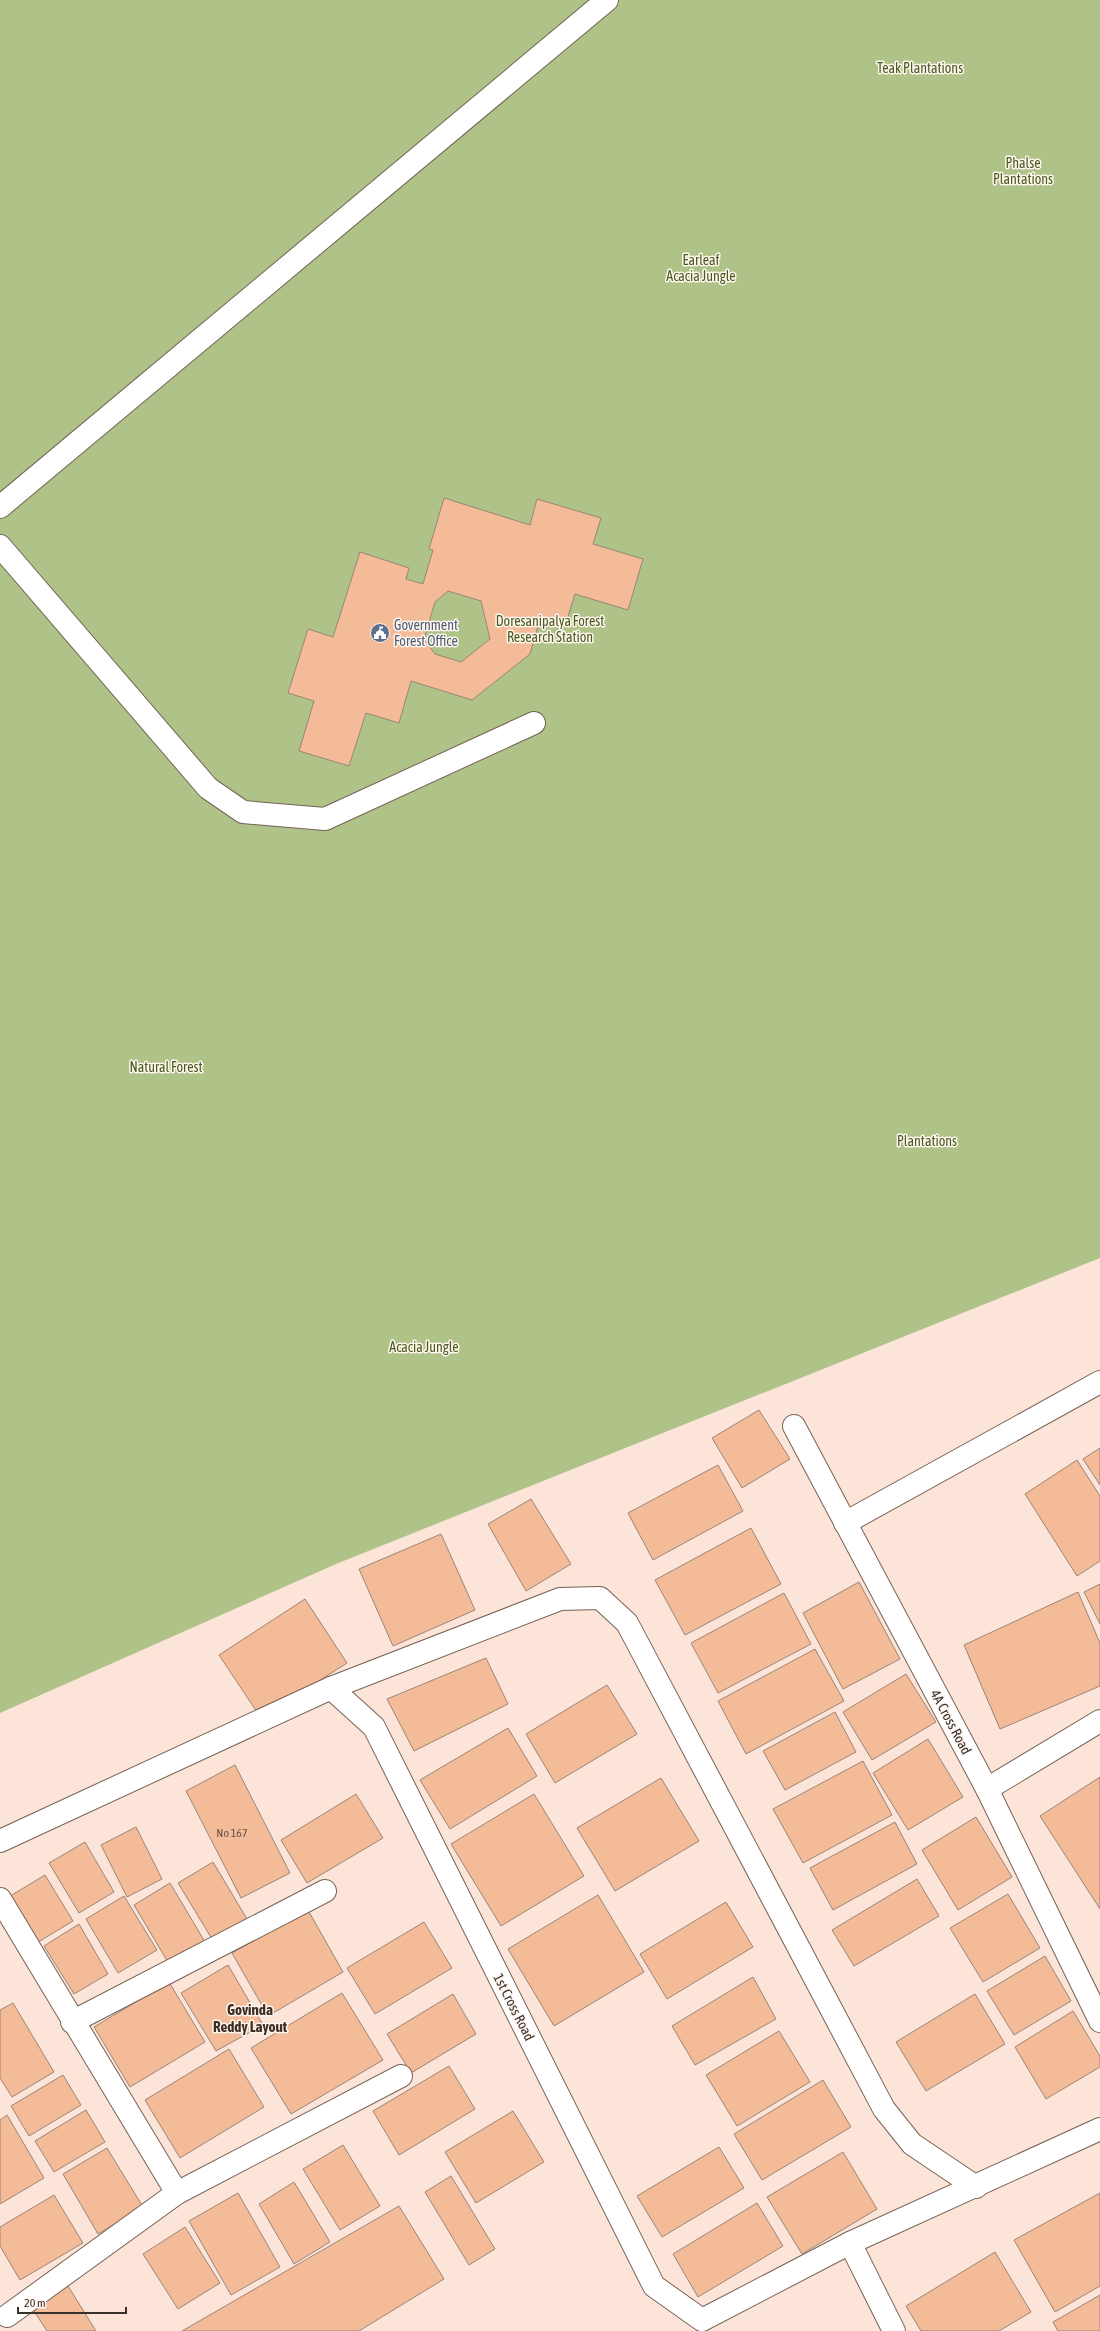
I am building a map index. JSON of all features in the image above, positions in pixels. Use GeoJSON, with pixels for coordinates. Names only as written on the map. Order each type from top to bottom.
{"type":"FeatureCollection","features":[{"type":"Feature","properties":{"kind":"street"},"geometry":{"type":"LineString","coordinates":[[0,507],[607,0]]}},
{"type":"Feature","properties":{"kind":"street"},"geometry":{"type":"LineString","coordinates":[[0,546],[208,788],[243,812],[325,819],[534,723]]}},
{"type":"Feature","properties":{"kind":"street"},"geometry":{"type":"LineString","coordinates":[[845,1523],[1100,1382]]}},
{"type":"Feature","properties":{"kind":"street","name":"4A Cross Road"},"geometry":{"type":"LineString","coordinates":[[794,1426],[987,1789],[1100,2021]]}},
{"type":"Feature","properties":{"kind":"street"},"geometry":{"type":"LineString","coordinates":[[0,1841],[331,1688],[560,1599],[600,1598],[627,1623],[884,2109],[912,2144],[976,2187]]}},
{"type":"Feature","properties":{"kind":"street","name":"1st Cross Road"},"geometry":{"type":"LineString","coordinates":[[331,1688],[374,1727],[654,2286],[702,2320],[850,2243]]}},
{"type":"Feature","properties":{"kind":"street"},"geometry":{"type":"LineString","coordinates":[[987,1789],[1100,1721]]}},
{"type":"Feature","properties":{"kind":"street"},"geometry":{"type":"LineString","coordinates":[[72,2022],[325,1891]]}},
{"type":"Feature","properties":{"kind":"street"},"geometry":{"type":"LineString","coordinates":[[0,1899],[72,2022],[177,2193]]}},
{"type":"Feature","properties":{"kind":"street"},"geometry":{"type":"LineString","coordinates":[[8,2317],[177,2193],[401,2076]]}},
{"type":"Feature","properties":{"kind":"street"},"geometry":{"type":"LineString","coordinates":[[894,2331],[850,2243],[976,2187],[1100,2129]]}},
{"type":"Feature","properties":{"kind":"green space","name":"Doresanipalya Forest Research Station"},"geometry":{"type":"Polygon","coordinates":[[[0,0],[1100,0],[1100,1258],[336,1564],[0,1713],[0,0]]]}},
{"type":"Feature","properties":{"kind":"building","name":"Government Forest Office"},"geometry":{"type":"Polygon","coordinates":[[[444,498],[530,525],[537,499],[601,518],[593,544],[643,559],[628,610],[575,594],[565,626],[540,619],[530,654],[472,700],[411,681],[399,723],[366,713],[349,766],[299,751],[314,701],[288,693],[308,629],[333,637],[360,552],[409,568],[406,579],[423,584],[433,550],[429,549],[444,498]],[[448,591],[435,602],[424,639],[435,654],[461,662],[490,639],[481,601],[448,591]]]}},
{"type":"Feature","properties":{"kind":"building"},"geometry":{"type":"Polygon","coordinates":[[[759,1410],[790,1459],[742,1488],[712,1438],[759,1410]]]}},
{"type":"Feature","properties":{"kind":"building"},"geometry":{"type":"Polygon","coordinates":[[[1100,1448],[1100,1485],[1083,1459],[1100,1448]]]}},
{"type":"Feature","properties":{"kind":"building"},"geometry":{"type":"Polygon","coordinates":[[[1077,1460],[1100,1496],[1100,1561],[1077,1576],[1025,1494],[1077,1460]]]}},
{"type":"Feature","properties":{"kind":"building"},"geometry":{"type":"Polygon","coordinates":[[[718,1465],[743,1511],[653,1560],[628,1513],[718,1465]]]}},
{"type":"Feature","properties":{"kind":"building"},"geometry":{"type":"Polygon","coordinates":[[[531,1499],[571,1564],[526,1591],[488,1524],[531,1499]]]}},
{"type":"Feature","properties":{"kind":"building"},"geometry":{"type":"Polygon","coordinates":[[[751,1528],[781,1584],[685,1635],[655,1580],[751,1528]]]}},
{"type":"Feature","properties":{"kind":"building"},"geometry":{"type":"Polygon","coordinates":[[[441,1534],[475,1610],[393,1646],[359,1569],[441,1534]]]}},
{"type":"Feature","properties":{"kind":"building"},"geometry":{"type":"Polygon","coordinates":[[[859,1582],[900,1659],[843,1689],[803,1613],[859,1582]]]}},
{"type":"Feature","properties":{"kind":"building"},"geometry":{"type":"Polygon","coordinates":[[[1100,1584],[1100,1624],[1084,1592],[1100,1584]]]}},
{"type":"Feature","properties":{"kind":"building"},"geometry":{"type":"Polygon","coordinates":[[[1078,1592],[1100,1643],[1100,1686],[1000,1729],[964,1645],[1078,1592]]]}},
{"type":"Feature","properties":{"kind":"building"},"geometry":{"type":"Polygon","coordinates":[[[784,1593],[811,1644],[718,1693],[691,1643],[784,1593]]]}},
{"type":"Feature","properties":{"kind":"building"},"geometry":{"type":"Polygon","coordinates":[[[305,1599],[347,1663],[261,1718],[219,1655],[305,1599]]]}},
{"type":"Feature","properties":{"kind":"building"},"geometry":{"type":"Polygon","coordinates":[[[815,1649],[844,1701],[746,1754],[718,1701],[815,1649]]]}},
{"type":"Feature","properties":{"kind":"building"},"geometry":{"type":"Polygon","coordinates":[[[486,1658],[508,1704],[414,1751],[387,1699],[486,1658]]]}},
{"type":"Feature","properties":{"kind":"building"},"geometry":{"type":"Polygon","coordinates":[[[906,1674],[936,1722],[872,1760],[843,1712],[906,1674]]]}},
{"type":"Feature","properties":{"kind":"building"},"geometry":{"type":"Polygon","coordinates":[[[607,1685],[637,1734],[555,1783],[526,1734],[607,1685]]]}},
{"type":"Feature","properties":{"kind":"building"},"geometry":{"type":"Polygon","coordinates":[[[835,1712],[856,1752],[785,1790],[763,1751],[835,1712]]]}},
{"type":"Feature","properties":{"kind":"building"},"geometry":{"type":"Polygon","coordinates":[[[508,1728],[537,1776],[450,1829],[420,1780],[508,1728]]]}},
{"type":"Feature","properties":{"kind":"building"},"geometry":{"type":"Polygon","coordinates":[[[928,1739],[963,1797],[908,1830],[873,1773],[928,1739]]]}},
{"type":"Feature","properties":{"kind":"building"},"geometry":{"type":"Polygon","coordinates":[[[863,1761],[892,1815],[803,1863],[773,1809],[863,1761]]]}},
{"type":"Feature","properties":{"kind":"building"},"geometry":{"type":"Polygon","coordinates":[[[235,1765],[290,1873],[241,1898],[186,1791],[235,1765]]]}},
{"type":"Feature","properties":{"kind":"building"},"geometry":{"type":"Polygon","coordinates":[[[1100,1777],[1100,1909],[1040,1816],[1100,1777]]]}},
{"type":"Feature","properties":{"kind":"building"},"geometry":{"type":"Polygon","coordinates":[[[661,1778],[699,1841],[615,1891],[577,1828],[661,1778]]]}},
{"type":"Feature","properties":{"kind":"building"},"geometry":{"type":"Polygon","coordinates":[[[356,1794],[383,1838],[307,1883],[281,1840],[356,1794]]]}},
{"type":"Feature","properties":{"kind":"building"},"geometry":{"type":"Polygon","coordinates":[[[534,1794],[584,1876],[501,1926],[451,1844],[534,1794]]]}},
{"type":"Feature","properties":{"kind":"building"},"geometry":{"type":"Polygon","coordinates":[[[976,1817],[1012,1877],[958,1910],[922,1850],[976,1817]]]}},
{"type":"Feature","properties":{"kind":"building"},"geometry":{"type":"Polygon","coordinates":[[[895,1822],[917,1864],[833,1910],[810,1868],[895,1822]]]}},
{"type":"Feature","properties":{"kind":"building"},"geometry":{"type":"Polygon","coordinates":[[[136,1827],[162,1879],[127,1897],[101,1845],[136,1827]]]}},
{"type":"Feature","properties":{"kind":"building"},"geometry":{"type":"Polygon","coordinates":[[[85,1842],[114,1892],[79,1913],[49,1863],[85,1842]]]}},
{"type":"Feature","properties":{"kind":"building"},"geometry":{"type":"Polygon","coordinates":[[[213,1862],[247,1919],[212,1939],[178,1883],[213,1862]]]}},
{"type":"Feature","properties":{"kind":"building"},"geometry":{"type":"Polygon","coordinates":[[[45,1875],[73,1921],[35,1944],[7,1898],[45,1875]]]}},
{"type":"Feature","properties":{"kind":"building"},"geometry":{"type":"Polygon","coordinates":[[[917,1879],[939,1916],[854,1966],[832,1930],[917,1879]]]}},
{"type":"Feature","properties":{"kind":"building"},"geometry":{"type":"Polygon","coordinates":[[[170,1883],[205,1942],[169,1964],[134,1905],[170,1883]]]}},
{"type":"Feature","properties":{"kind":"building"},"geometry":{"type":"Polygon","coordinates":[[[1008,1894],[1040,1948],[983,1982],[950,1928],[1008,1894]]]}},
{"type":"Feature","properties":{"kind":"building"},"geometry":{"type":"Polygon","coordinates":[[[598,1895],[644,1972],[554,2026],[508,1949],[598,1895]]]}},
{"type":"Feature","properties":{"kind":"building"},"geometry":{"type":"Polygon","coordinates":[[[124,1896],[157,1950],[118,1973],[86,1919],[124,1896]]]}},
{"type":"Feature","properties":{"kind":"building"},"geometry":{"type":"Polygon","coordinates":[[[726,1902],[753,1947],[667,1999],[640,1954],[726,1902]]]}},
{"type":"Feature","properties":{"kind":"building"},"geometry":{"type":"Polygon","coordinates":[[[308,1910],[343,1972],[268,2016],[232,1953],[308,1910]]]}},
{"type":"Feature","properties":{"kind":"building"},"geometry":{"type":"Polygon","coordinates":[[[424,1922],[452,1968],[375,2014],[347,1968],[424,1922]]]}},
{"type":"Feature","properties":{"kind":"building"},"geometry":{"type":"Polygon","coordinates":[[[79,1924],[108,1974],[74,1994],[44,1946],[79,1924]]]}},
{"type":"Feature","properties":{"kind":"building"},"geometry":{"type":"Polygon","coordinates":[[[1045,1956],[1071,2001],[1014,2035],[987,1991],[1045,1956]]]}},
{"type":"Feature","properties":{"kind":"building"},"geometry":{"type":"Polygon","coordinates":[[[228,1965],[263,2025],[216,2051],[181,1993],[228,1965]]]}},
{"type":"Feature","properties":{"kind":"building"},"geometry":{"type":"Polygon","coordinates":[[[753,1977],[776,2019],[695,2065],[672,2026],[753,1977]]]}},
{"type":"Feature","properties":{"kind":"building"},"geometry":{"type":"Polygon","coordinates":[[[169,1982],[205,2042],[130,2087],[94,2027],[169,1982]]]}},
{"type":"Feature","properties":{"kind":"building"},"geometry":{"type":"Polygon","coordinates":[[[342,1993],[383,2060],[291,2114],[251,2048],[342,1993]]]}},
{"type":"Feature","properties":{"kind":"building"},"geometry":{"type":"Polygon","coordinates":[[[453,1994],[476,2034],[411,2073],[387,2034],[453,1994]]]}},
{"type":"Feature","properties":{"kind":"building"},"geometry":{"type":"Polygon","coordinates":[[[975,1994],[1005,2044],[926,2091],[896,2042],[975,1994]]]}},
{"type":"Feature","properties":{"kind":"building"},"geometry":{"type":"Polygon","coordinates":[[[13,2003],[54,2072],[12,2097],[0,2078],[0,2010],[13,2003]]]}},
{"type":"Feature","properties":{"kind":"building"},"geometry":{"type":"Polygon","coordinates":[[[1073,2011],[1100,2056],[1100,2067],[1046,2099],[1015,2047],[1073,2011]]]}},
{"type":"Feature","properties":{"kind":"building"},"geometry":{"type":"Polygon","coordinates":[[[779,2031],[810,2082],[737,2126],[706,2075],[779,2031]]]}},
{"type":"Feature","properties":{"kind":"building"},"geometry":{"type":"Polygon","coordinates":[[[229,2049],[264,2107],[180,2158],[145,2100],[229,2049]]]}},
{"type":"Feature","properties":{"kind":"building"},"geometry":{"type":"Polygon","coordinates":[[[449,2066],[475,2109],[399,2155],[373,2111],[449,2066]]]}},
{"type":"Feature","properties":{"kind":"building"},"geometry":{"type":"Polygon","coordinates":[[[63,2075],[81,2105],[29,2136],[11,2106],[63,2075]]]}},
{"type":"Feature","properties":{"kind":"building"},"geometry":{"type":"Polygon","coordinates":[[[823,2080],[851,2127],[762,2180],[734,2134],[823,2080]]]}},
{"type":"Feature","properties":{"kind":"building"},"geometry":{"type":"Polygon","coordinates":[[[86,2110],[105,2142],[54,2172],[35,2141],[86,2110]]]}},
{"type":"Feature","properties":{"kind":"building"},"geometry":{"type":"Polygon","coordinates":[[[513,2111],[544,2162],[476,2203],[445,2152],[513,2111]]]}},
{"type":"Feature","properties":{"kind":"building"},"geometry":{"type":"Polygon","coordinates":[[[7,2115],[44,2178],[0,2204],[0,2120],[7,2115]]]}},
{"type":"Feature","properties":{"kind":"building"},"geometry":{"type":"Polygon","coordinates":[[[343,2145],[380,2206],[340,2230],[303,2169],[343,2145]]]}},
{"type":"Feature","properties":{"kind":"building"},"geometry":{"type":"Polygon","coordinates":[[[719,2147],[744,2188],[662,2237],[637,2196],[719,2147]]]}},
{"type":"Feature","properties":{"kind":"building"},"geometry":{"type":"Polygon","coordinates":[[[107,2148],[143,2207],[98,2234],[63,2174],[107,2148]]]}},
{"type":"Feature","properties":{"kind":"building"},"geometry":{"type":"Polygon","coordinates":[[[843,2152],[877,2209],[802,2254],[767,2197],[843,2152]]]}},
{"type":"Feature","properties":{"kind":"building"},"geometry":{"type":"Polygon","coordinates":[[[451,2176],[495,2249],[469,2265],[425,2192],[451,2176]]]}},
{"type":"Feature","properties":{"kind":"building"},"geometry":{"type":"Polygon","coordinates":[[[294,2182],[330,2242],[294,2264],[259,2204],[294,2182]]]}},
{"type":"Feature","properties":{"kind":"building"},"geometry":{"type":"Polygon","coordinates":[[[238,2193],[280,2267],[231,2295],[189,2221],[238,2193]]]}},
{"type":"Feature","properties":{"kind":"building"},"geometry":{"type":"Polygon","coordinates":[[[1100,2193],[1100,2286],[1055,2312],[1014,2240],[1100,2193]]]}},
{"type":"Feature","properties":{"kind":"building"},"geometry":{"type":"Polygon","coordinates":[[[54,2195],[83,2243],[20,2280],[0,2246],[0,2227],[54,2195]]]}},
{"type":"Feature","properties":{"kind":"building"},"geometry":{"type":"Polygon","coordinates":[[[757,2203],[783,2246],[698,2297],[673,2254],[757,2203]]]}},
{"type":"Feature","properties":{"kind":"building"},"geometry":{"type":"Polygon","coordinates":[[[399,2206],[444,2279],[359,2331],[182,2331],[399,2206]]]}},
{"type":"Feature","properties":{"kind":"building"},"geometry":{"type":"Polygon","coordinates":[[[185,2227],[220,2283],[178,2309],[143,2254],[185,2227]]]}},
{"type":"Feature","properties":{"kind":"building"},"geometry":{"type":"Polygon","coordinates":[[[995,2252],[1031,2312],[999,2331],[921,2331],[906,2306],[995,2252]]]}},
{"type":"Feature","properties":{"kind":"building"},"geometry":{"type":"Polygon","coordinates":[[[68,2286],[96,2331],[47,2331],[32,2308],[68,2286]]]}},
{"type":"Feature","properties":{"kind":"building"},"geometry":{"type":"Polygon","coordinates":[[[1100,2295],[1100,2331],[1058,2331],[1053,2322],[1100,2295]]]}},
{"type":"Feature","properties":{"kind":"place","name":"Government Forest Office"},"geometry":{"type":"Point","coordinates":[380,633]}},
{"type":"Feature","properties":{"kind":"district","name":"Govinda Reddy Layout"},"geometry":{"type":"Point","coordinates":[250,2018]}},
{"type":"Feature","properties":{"kind":"park label","name":"Teak Plantations"},"geometry":{"type":"Point","coordinates":[920,68]}},
{"type":"Feature","properties":{"kind":"park label","name":"Phalse Plantations"},"geometry":{"type":"Point","coordinates":[1023,172]}},
{"type":"Feature","properties":{"kind":"park label","name":"Earleaf Acacia Jungle"},"geometry":{"type":"Point","coordinates":[701,268]}},
{"type":"Feature","properties":{"kind":"park label","name":"Natural Forest"},"geometry":{"type":"Point","coordinates":[166,1067]}},
{"type":"Feature","properties":{"kind":"park label","name":"Plantations"},"geometry":{"type":"Point","coordinates":[927,1141]}},
{"type":"Feature","properties":{"kind":"park label","name":"Acacia Jungle"},"geometry":{"type":"Point","coordinates":[424,1347]}}]}
